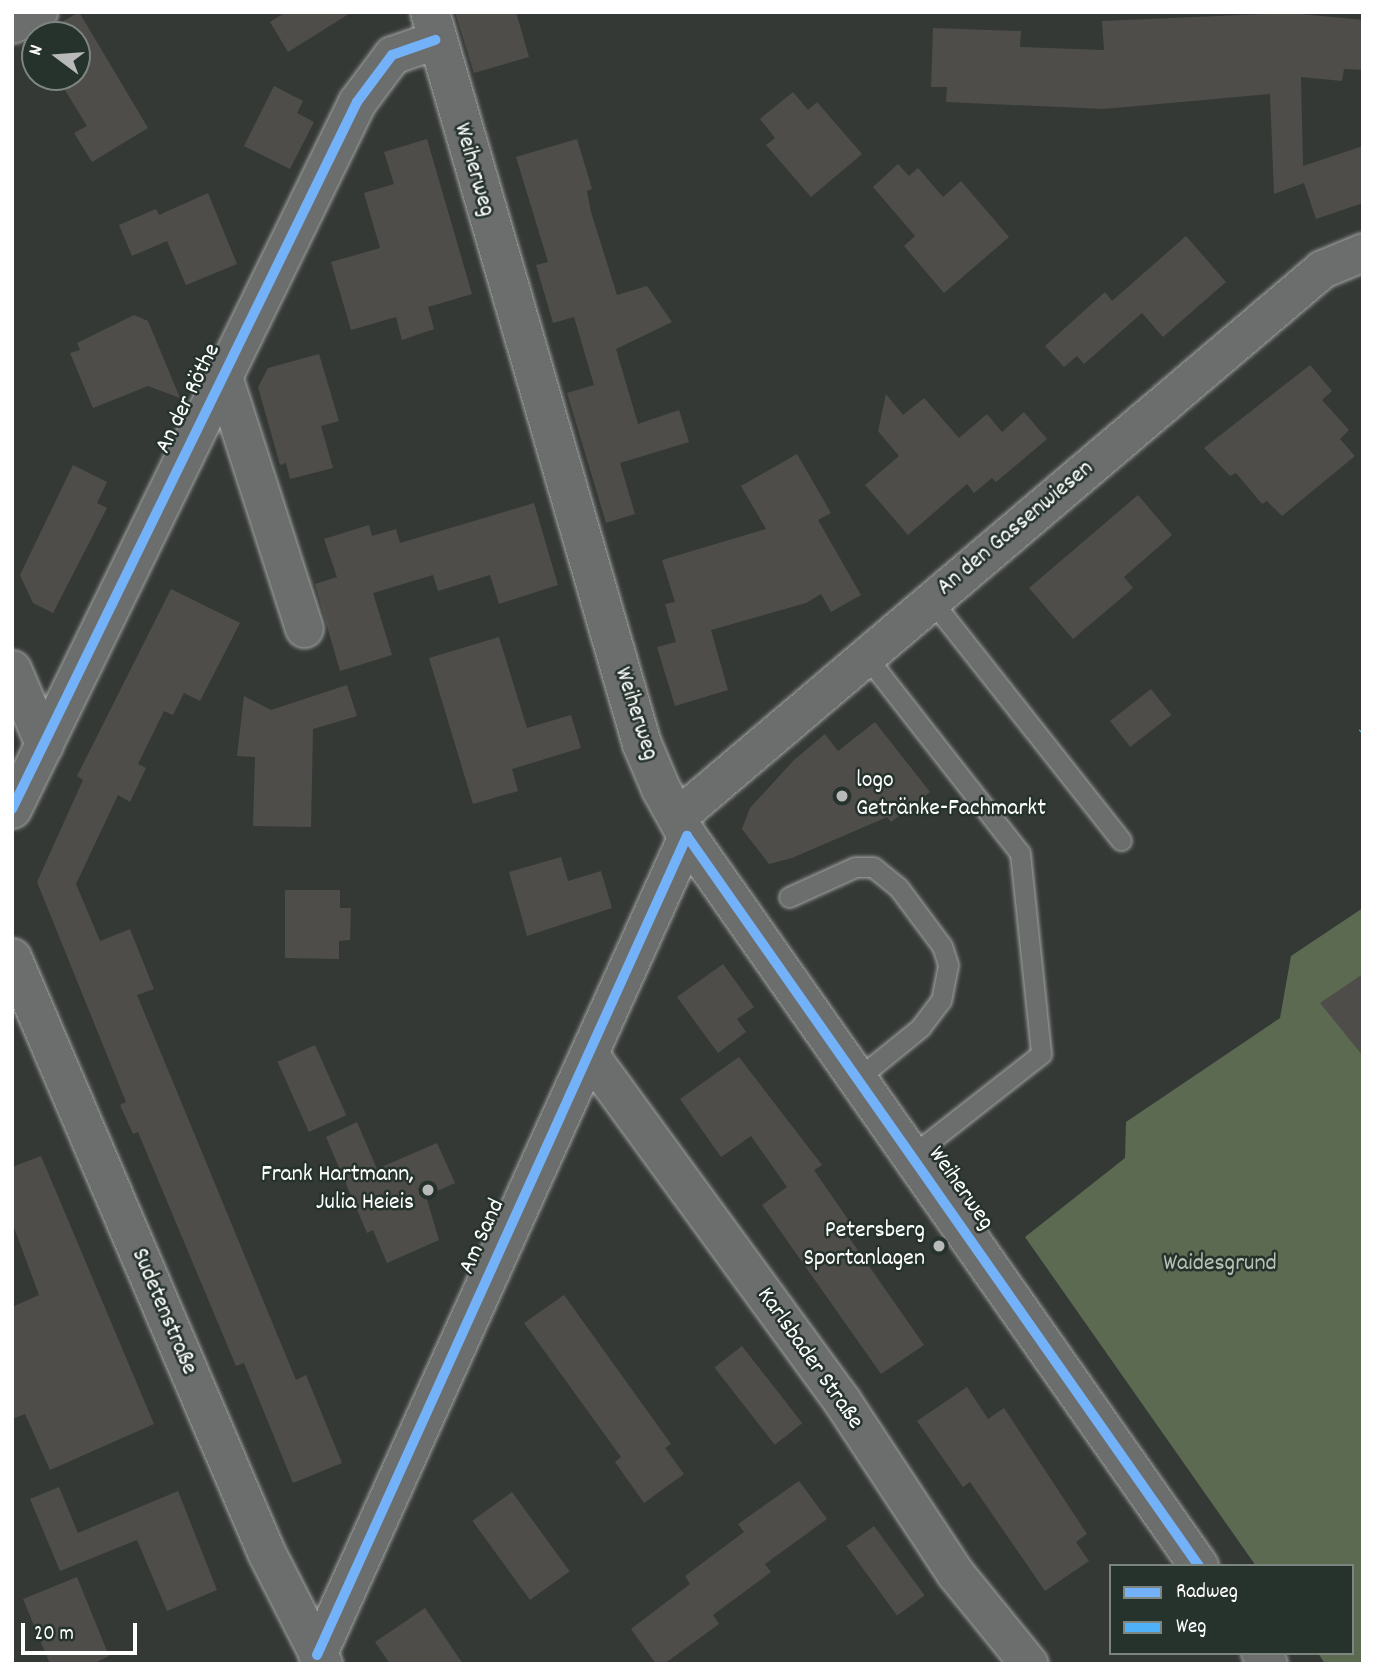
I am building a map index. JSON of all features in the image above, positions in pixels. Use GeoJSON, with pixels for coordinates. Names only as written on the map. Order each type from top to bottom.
{"type":"FeatureCollection","features":[{"type":"Feature","properties":{"kind":"main road","name":"Weiherweg"},"geometry":{"type":"LineString","coordinates":[[433,26],[642,744],[682,827],[1198,1564]]}},
{"type":"Feature","properties":{"kind":"street"},"geometry":{"type":"LineString","coordinates":[[12,24],[38,12]]}},
{"type":"Feature","properties":{"kind":"street","name":"An der Röthe"},"geometry":{"type":"LineString","coordinates":[[12,809],[374,74],[392,55],[433,26]]}},
{"type":"Feature","properties":{"kind":"street","name":"An den Gassenwiesen"},"geometry":{"type":"LineString","coordinates":[[682,827],[866,656],[1322,269],[1363,252]]}},
{"type":"Feature","properties":{"kind":"street","name":"An der Röthe"},"geometry":{"type":"LineString","coordinates":[[223,376],[304,628]]}},
{"type":"Feature","properties":{"kind":"street"},"geometry":{"type":"LineString","coordinates":[[12,668],[44,744]]}},
{"type":"Feature","properties":{"kind":"street","name":"Am Sand"},"geometry":{"type":"LineString","coordinates":[[320,1659],[589,1054],[682,827]]}},
{"type":"Feature","properties":{"kind":"street","name":"Sudetenstraße"},"geometry":{"type":"LineString","coordinates":[[12,957],[265,1552],[320,1659]]}},
{"type":"Feature","properties":{"kind":"street","name":"Karlsbader Straße"},"geometry":{"type":"LineString","coordinates":[[589,1054],[842,1401],[955,1573],[1029,1664]]}},
{"type":"Feature","properties":{"kind":"lane"},"geometry":{"type":"LineString","coordinates":[[932,601],[1121,840]]}},
{"type":"Feature","properties":{"kind":"lane"},"geometry":{"type":"LineString","coordinates":[[866,656],[1020,853],[1041,1054],[911,1156]]}},
{"type":"Feature","properties":{"kind":"lane"},"geometry":{"type":"LineString","coordinates":[[789,897],[855,867],[873,867],[898,887],[942,946],[948,972],[941,1000],[921,1027],[857,1079]]}},
{"type":"Feature","properties":{"kind":"green space","name":"Waidesgrund"},"geometry":{"type":"Polygon","coordinates":[[[1363,908],[1363,1664],[1325,1664],[1319,1655],[1354,1655],[1354,1564],[1255,1564],[1025,1237],[1125,1158],[1126,1122],[1280,1018],[1291,956],[1363,908]]]}},
{"type":"Feature","properties":{"kind":"building"},"geometry":{"type":"Polygon","coordinates":[[[79,12],[84,21],[63,21],[79,12]]]}},
{"type":"Feature","properties":{"kind":"building"},"geometry":{"type":"Polygon","coordinates":[[[286,12],[352,12],[288,52],[270,22],[286,12]]]}},
{"type":"Feature","properties":{"kind":"building"},"geometry":{"type":"Polygon","coordinates":[[[455,12],[516,12],[529,57],[474,73],[455,12]]]}},
{"type":"Feature","properties":{"kind":"building"},"geometry":{"type":"Polygon","coordinates":[[[1291,13],[1363,20],[1363,70],[1344,69],[1342,81],[1301,77],[1303,166],[1363,146],[1363,203],[1316,219],[1304,183],[1274,194],[1270,94],[1103,109],[946,102],[947,87],[931,87],[933,28],[1021,31],[1020,47],[1104,50],[1102,21],[1291,13]]]}},
{"type":"Feature","properties":{"kind":"building"},"geometry":{"type":"Polygon","coordinates":[[[91,32],[148,128],[92,162],[74,133],[87,126],[66,91],[91,91],[91,32]]]}},
{"type":"Feature","properties":{"kind":"building"},"geometry":{"type":"Polygon","coordinates":[[[274,86],[303,101],[297,113],[314,122],[290,169],[244,146],[274,86]]]}},
{"type":"Feature","properties":{"kind":"building"},"geometry":{"type":"Polygon","coordinates":[[[793,92],[808,110],[817,102],[862,154],[811,197],[766,145],[775,138],[760,119],[793,92]]]}},
{"type":"Feature","properties":{"kind":"building"},"geometry":{"type":"Polygon","coordinates":[[[427,139],[472,294],[428,307],[434,329],[402,340],[396,317],[351,330],[331,262],[380,248],[364,193],[394,184],[384,152],[427,139]]]}},
{"type":"Feature","properties":{"kind":"building"},"geometry":{"type":"Polygon","coordinates":[[[577,139],[592,189],[587,191],[591,212],[617,295],[647,286],[672,322],[616,349],[638,424],[679,410],[689,442],[620,463],[635,514],[606,523],[567,393],[594,385],[574,317],[553,323],[536,265],[548,262],[516,157],[577,139]]]}},
{"type":"Feature","properties":{"kind":"building"},"geometry":{"type":"Polygon","coordinates":[[[898,164],[909,176],[918,168],[943,197],[961,181],[1009,237],[944,293],[904,246],[915,236],[873,187],[898,164]]]}},
{"type":"Feature","properties":{"kind":"building"},"geometry":{"type":"Polygon","coordinates":[[[208,193],[237,264],[186,285],[167,241],[132,256],[119,225],[156,209],[159,215],[208,193]]]}},
{"type":"Feature","properties":{"kind":"building"},"geometry":{"type":"Polygon","coordinates":[[[1186,236],[1226,282],[1163,337],[1142,313],[1084,364],[1077,356],[1064,367],[1045,346],[1105,292],[1112,301],[1186,236]]]}},
{"type":"Feature","properties":{"kind":"building"},"geometry":{"type":"Polygon","coordinates":[[[134,315],[148,321],[180,398],[148,386],[93,408],[70,353],[80,350],[77,343],[134,315]]]}},
{"type":"Feature","properties":{"kind":"building"},"geometry":{"type":"Polygon","coordinates":[[[319,354],[339,421],[321,426],[333,468],[290,479],[286,463],[280,465],[258,387],[268,368],[319,354]]]}},
{"type":"Feature","properties":{"kind":"building"},"geometry":{"type":"Polygon","coordinates":[[[1310,365],[1332,391],[1322,400],[1349,430],[1340,439],[1355,456],[1282,516],[1267,501],[1262,504],[1236,473],[1230,476],[1204,448],[1310,365]]]}},
{"type":"Feature","properties":{"kind":"building"},"geometry":{"type":"Polygon","coordinates":[[[886,394],[903,415],[924,398],[959,438],[987,414],[1002,432],[1024,412],[1047,439],[996,482],[992,478],[974,493],[967,484],[908,535],[865,485],[899,456],[878,431],[886,394]]]}},
{"type":"Feature","properties":{"kind":"building"},"geometry":{"type":"Polygon","coordinates":[[[797,454],[831,513],[818,520],[861,595],[831,612],[821,594],[806,603],[711,630],[728,690],[675,706],[657,647],[676,642],[665,604],[675,602],[662,560],[766,529],[741,486],[797,454]]]}},
{"type":"Feature","properties":{"kind":"building"},"geometry":{"type":"Polygon","coordinates":[[[73,465],[107,482],[97,503],[107,508],[53,613],[33,603],[20,575],[73,465]]]}},
{"type":"Feature","properties":{"kind":"building"},"geometry":{"type":"Polygon","coordinates":[[[1138,495],[1172,535],[1124,577],[1133,588],[1073,639],[1029,588],[1138,495]]]}},
{"type":"Feature","properties":{"kind":"building"},"geometry":{"type":"Polygon","coordinates":[[[534,503],[558,585],[499,604],[490,575],[438,591],[433,575],[373,593],[392,655],[340,671],[315,584],[337,577],[324,539],[369,525],[372,536],[396,529],[400,543],[534,503]]]}},
{"type":"Feature","properties":{"kind":"building"},"geometry":{"type":"Polygon","coordinates":[[[171,589],[240,623],[200,701],[184,693],[173,715],[164,711],[138,764],[146,768],[130,802],[118,795],[76,884],[100,941],[130,929],[154,989],[137,995],[296,1380],[306,1375],[342,1463],[293,1483],[244,1363],[236,1366],[138,1132],[133,1134],[120,1105],[126,1102],[37,882],[83,780],[77,776],[171,589]]]}},
{"type":"Feature","properties":{"kind":"building"},"geometry":{"type":"Polygon","coordinates":[[[499,637],[527,728],[571,715],[581,748],[512,769],[518,791],[473,804],[429,658],[499,637]]]}},
{"type":"Feature","properties":{"kind":"building"},"geometry":{"type":"Polygon","coordinates":[[[347,685],[357,716],[313,729],[311,827],[253,826],[255,757],[237,756],[244,696],[271,710],[347,685]]]}},
{"type":"Feature","properties":{"kind":"building"},"geometry":{"type":"Polygon","coordinates":[[[1151,689],[1171,715],[1130,747],[1110,721],[1151,689]]]}},
{"type":"Feature","properties":{"kind":"building","name":"logo Getränke-Fachmarkt"},"geometry":{"type":"Polygon","coordinates":[[[875,722],[930,792],[891,822],[887,817],[792,858],[769,864],[742,829],[750,808],[794,760],[825,734],[838,751],[875,722]]]}},
{"type":"Feature","properties":{"kind":"building"},"geometry":{"type":"Polygon","coordinates":[[[561,857],[568,881],[601,871],[612,908],[527,936],[509,872],[561,857]]]}},
{"type":"Feature","properties":{"kind":"building"},"geometry":{"type":"Polygon","coordinates":[[[285,890],[340,890],[340,908],[351,908],[350,940],[339,941],[339,959],[285,958],[285,890]]]}},
{"type":"Feature","properties":{"kind":"building"},"geometry":{"type":"Polygon","coordinates":[[[723,964],[754,1007],[737,1019],[746,1032],[718,1053],[677,997],[723,964]]]}},
{"type":"Feature","properties":{"kind":"building"},"geometry":{"type":"Polygon","coordinates":[[[1363,974],[1363,1056],[1320,1003],[1363,974]]]}},
{"type":"Feature","properties":{"kind":"building"},"geometry":{"type":"Polygon","coordinates":[[[315,1045],[346,1115],[309,1132],[278,1062],[315,1045]]]}},
{"type":"Feature","properties":{"kind":"building"},"geometry":{"type":"Polygon","coordinates":[[[739,1057],[822,1165],[814,1170],[856,1231],[848,1236],[924,1345],[881,1374],[762,1205],[787,1187],[751,1136],[721,1157],[680,1099],[739,1057]]]}},
{"type":"Feature","properties":{"kind":"building"},"geometry":{"type":"Polygon","coordinates":[[[357,1122],[377,1169],[437,1143],[455,1183],[426,1196],[439,1240],[387,1263],[373,1230],[367,1233],[326,1137],[357,1122]]]}},
{"type":"Feature","properties":{"kind":"building"},"geometry":{"type":"Polygon","coordinates":[[[41,1156],[154,1424],[50,1470],[25,1414],[12,1419],[12,1307],[39,1295],[12,1222],[12,1167],[41,1156]]]}},
{"type":"Feature","properties":{"kind":"building"},"geometry":{"type":"Polygon","coordinates":[[[564,1295],[671,1444],[665,1448],[684,1474],[644,1503],[615,1462],[621,1457],[524,1323],[564,1295]]]}},
{"type":"Feature","properties":{"kind":"building"},"geometry":{"type":"Polygon","coordinates":[[[742,1346],[802,1423],[775,1445],[714,1368],[742,1346]]]}},
{"type":"Feature","properties":{"kind":"building"},"geometry":{"type":"Polygon","coordinates":[[[967,1387],[988,1419],[1004,1408],[1087,1534],[1076,1542],[1089,1561],[1045,1591],[970,1482],[963,1487],[917,1421],[967,1387]]]}},
{"type":"Feature","properties":{"kind":"building"},"geometry":{"type":"Polygon","coordinates":[[[799,1481],[827,1519],[765,1564],[771,1572],[713,1615],[719,1624],[664,1664],[656,1664],[631,1629],[690,1584],[685,1576],[744,1532],[738,1524],[799,1481]]]}},
{"type":"Feature","properties":{"kind":"building"},"geometry":{"type":"Polygon","coordinates":[[[59,1487],[78,1533],[178,1491],[217,1590],[167,1611],[137,1540],[60,1571],[30,1499],[59,1487]]]}},
{"type":"Feature","properties":{"kind":"building"},"geometry":{"type":"Polygon","coordinates":[[[512,1492],[570,1571],[530,1600],[472,1521],[512,1492]]]}},
{"type":"Feature","properties":{"kind":"building"},"geometry":{"type":"Polygon","coordinates":[[[874,1526],[925,1596],[897,1616],[846,1546],[874,1526]]]}},
{"type":"Feature","properties":{"kind":"building"},"geometry":{"type":"Polygon","coordinates":[[[77,1577],[109,1656],[93,1664],[50,1664],[23,1599],[77,1577]]]}},
{"type":"Feature","properties":{"kind":"building"},"geometry":{"type":"Polygon","coordinates":[[[425,1608],[463,1664],[390,1664],[375,1642],[425,1608]]]}},
{"type":"Feature","properties":{"kind":"cycle path"},"geometry":{"type":"LineString","coordinates":[[12,809],[357,102],[392,55],[435,40]]}},
{"type":"Feature","properties":{"kind":"cycle path"},"geometry":{"type":"LineString","coordinates":[[687,836],[1198,1564]]}},
{"type":"Feature","properties":{"kind":"cycle path"},"geometry":{"type":"LineString","coordinates":[[317,1655],[687,836]]}},
{"type":"Feature","properties":{"kind":"place","name":"logo Getränke-Fachmarkt"},"geometry":{"type":"Point","coordinates":[842,796]}},
{"type":"Feature","properties":{"kind":"place","name":"Frank Hartmann, Julia Heieis"},"geometry":{"type":"Point","coordinates":[428,1190]}},
{"type":"Feature","properties":{"kind":"place","name":"Petersberg Sportanlagen"},"geometry":{"type":"Point","coordinates":[939,1246]}}]}
